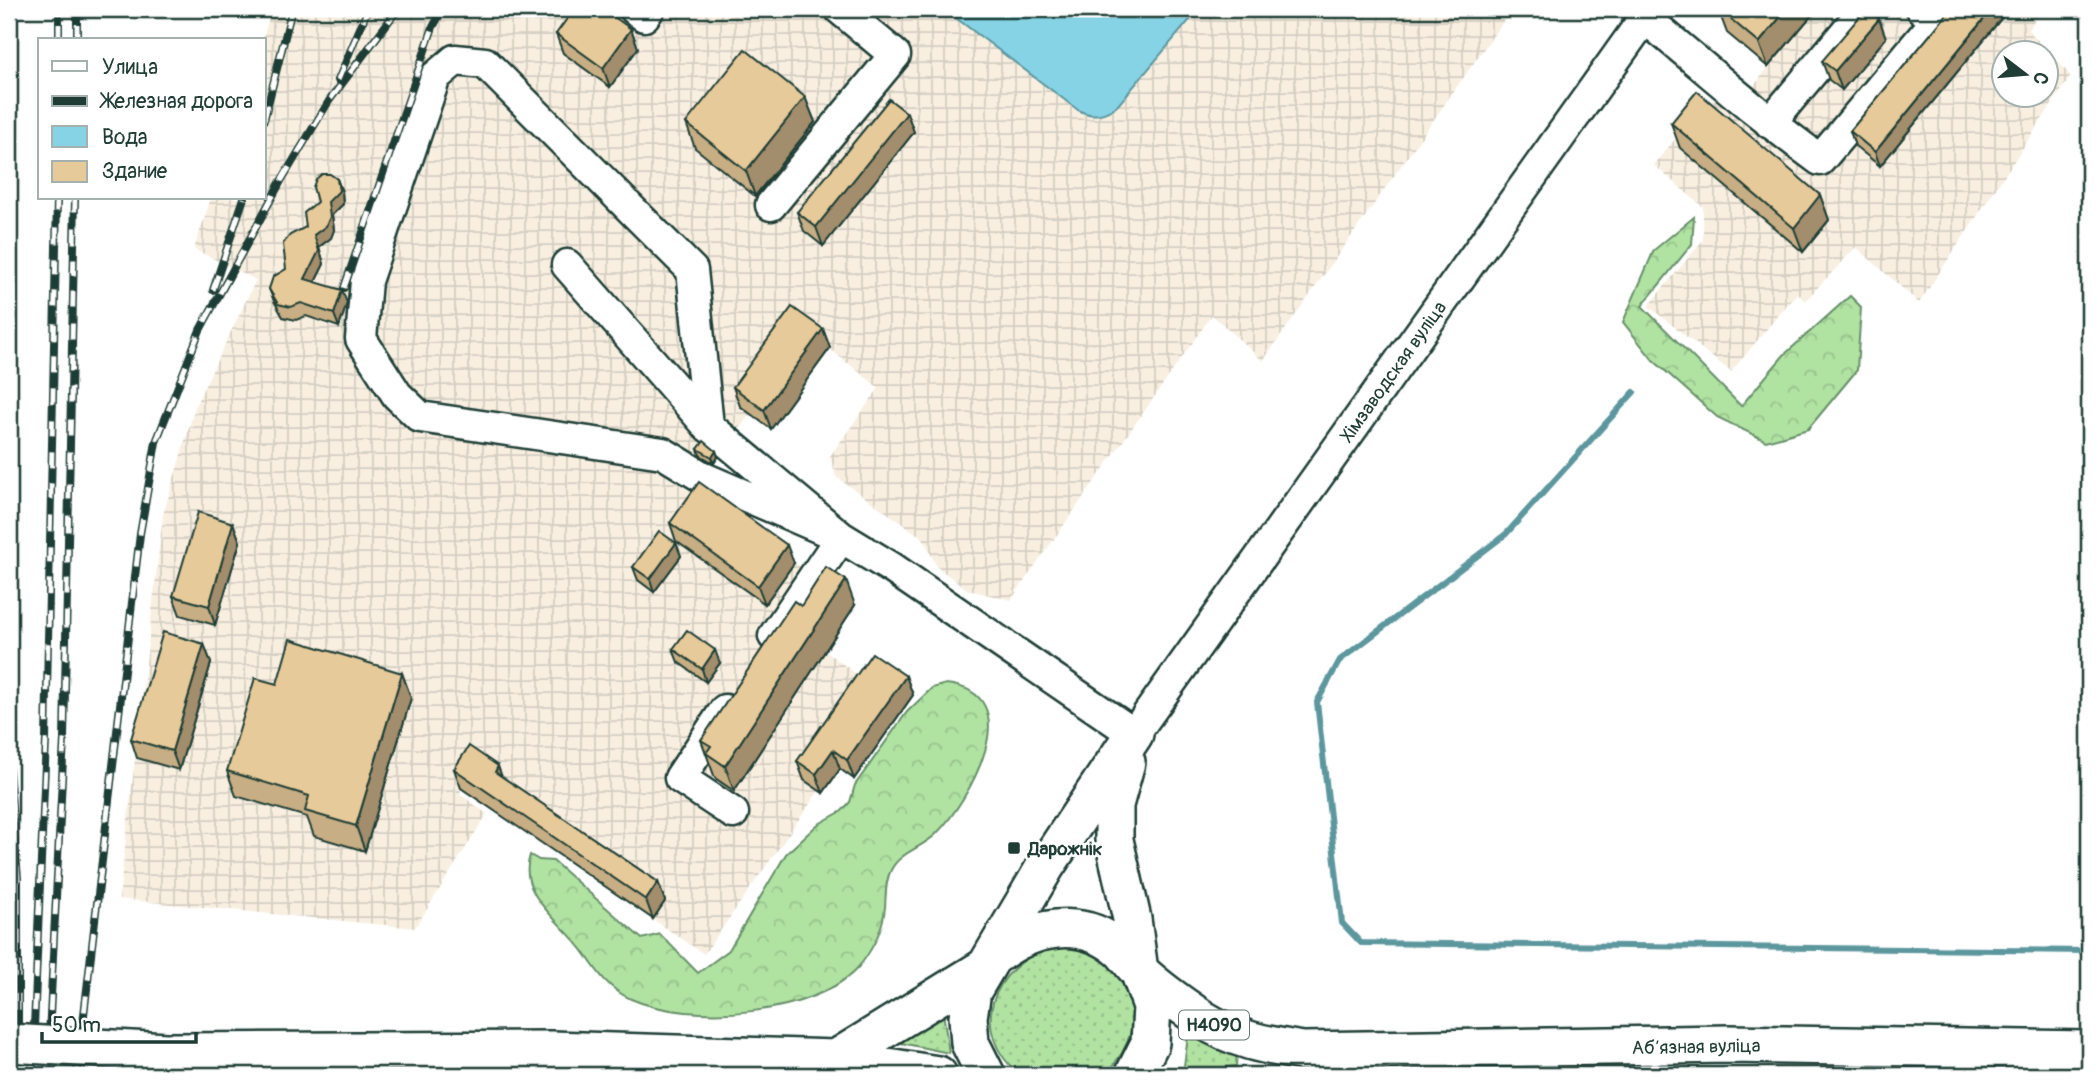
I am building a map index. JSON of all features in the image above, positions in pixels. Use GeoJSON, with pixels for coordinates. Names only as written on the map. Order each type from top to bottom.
{"type":"FeatureCollection","features":[{"type":"Feature","properties":{"kind":"main road"},"geometry":{"type":"LineString","coordinates":[[986,1075],[970,1042],[968,1017],[972,991],[1045,867],[1134,734]]}},
{"type":"Feature","properties":{"kind":"main road"},"geometry":{"type":"LineString","coordinates":[[1134,734],[1114,805],[1114,840],[1132,919],[1139,971]]}},
{"type":"Feature","properties":{"kind":"main road","name":"Н4090"},"geometry":{"type":"LineString","coordinates":[[836,1059],[989,962],[1024,936],[1042,929],[1070,928],[1097,935],[1120,950],[1139,971],[1152,1006],[1150,1044],[1135,1075]]}},
{"type":"Feature","properties":{"kind":"main road","name":"Абʼязная вуліца"},"geometry":{"type":"LineString","coordinates":[[1139,971],[1202,1019],[1243,1041],[1303,1051],[1729,1044],[2089,1050]]}},
{"type":"Feature","properties":{"kind":"main road"},"geometry":{"type":"LineString","coordinates":[[9,1043],[167,1052],[551,1050],[836,1059],[937,1075]]}},
{"type":"Feature","properties":{"kind":"street"},"geometry":{"type":"LineString","coordinates":[[635,9],[644,16],[649,9]]}},
{"type":"Feature","properties":{"kind":"street"},"geometry":{"type":"LineString","coordinates":[[771,205],[895,55],[840,9]]}},
{"type":"Feature","properties":{"kind":"street"},"geometry":{"type":"LineString","coordinates":[[1770,124],[1865,9]]}},
{"type":"Feature","properties":{"kind":"street"},"geometry":{"type":"LineString","coordinates":[[1648,13],[1770,124],[1820,160],[1937,20],[1923,9]]}},
{"type":"Feature","properties":{"kind":"street","name":"Хімзаводская вуліца"},"geometry":{"type":"LineString","coordinates":[[1134,734],[1648,13]]}},
{"type":"Feature","properties":{"kind":"street"},"geometry":{"type":"LineString","coordinates":[[708,426],[692,270],[485,63],[455,60],[435,76],[366,281],[361,339],[397,395],[420,417],[663,453],[704,478],[841,537],[892,568],[1134,734]]}},
{"type":"Feature","properties":{"kind":"street"},"geometry":{"type":"LineString","coordinates":[[567,265],[708,426],[841,537]]}},
{"type":"Feature","properties":{"kind":"street"},"geometry":{"type":"LineString","coordinates":[[762,655],[841,537]]}},
{"type":"Feature","properties":{"kind":"street"},"geometry":{"type":"LineString","coordinates":[[733,813],[680,778],[739,688]]}},
{"type":"Feature","properties":{"kind":"shaded area"},"geometry":{"type":"Polygon","coordinates":[[[272,9],[1512,9],[1263,361],[1212,315],[1011,600],[968,590],[937,567],[923,538],[836,477],[830,456],[879,388],[830,349],[771,429],[750,414],[694,492],[855,605],[825,651],[870,684],[879,672],[913,695],[854,779],[840,769],[823,793],[819,791],[704,954],[461,789],[460,794],[487,814],[415,928],[119,899],[163,515],[196,404],[256,280],[194,249],[210,200],[266,200],[266,38],[263,38],[272,9]]]}},
{"type":"Feature","properties":{"kind":"shaded area"},"geometry":{"type":"Polygon","coordinates":[[[1745,9],[2042,9],[2028,30],[2035,38],[1990,38],[1990,108],[2050,108],[1919,303],[1856,247],[1805,301],[1797,293],[1731,372],[1648,306],[1703,240],[1703,207],[1654,165],[1706,101],[1730,99],[1738,106],[1768,68],[1727,33],[1745,9]]]}},
{"type":"Feature","properties":{"kind":"shaded area"},"geometry":{"type":"Polygon","coordinates":[[[2060,64],[2071,76],[2060,92],[2060,64]]]}},
{"type":"Feature","properties":{"kind":"green space"},"geometry":{"type":"Polygon","coordinates":[[[1694,217],[1692,244],[1642,306],[1741,406],[1784,355],[1850,296],[1861,307],[1857,370],[1808,429],[1766,441],[1717,417],[1653,360],[1623,322],[1654,250],[1694,217]]]}},
{"type":"Feature","properties":{"kind":"green space"},"geometry":{"type":"Polygon","coordinates":[[[946,684],[971,692],[985,707],[989,727],[985,750],[976,774],[949,818],[936,834],[906,854],[891,870],[877,937],[866,958],[841,982],[815,995],[785,1005],[752,1011],[686,1012],[656,1007],[631,999],[605,980],[577,943],[536,897],[528,870],[530,855],[539,860],[553,861],[642,939],[660,934],[698,973],[729,950],[786,854],[817,825],[842,811],[850,802],[855,785],[907,712],[932,688],[946,684]]]}},
{"type":"Feature","properties":{"kind":"green space"},"geometry":{"type":"Polygon","coordinates":[[[1051,947],[1079,950],[1101,959],[1118,972],[1129,990],[1133,1009],[1131,1031],[1122,1053],[1105,1075],[1020,1075],[1004,1058],[994,1039],[991,1020],[993,1002],[1001,985],[1013,969],[1030,956],[1051,947]]]}},
{"type":"Feature","properties":{"kind":"green space"},"geometry":{"type":"Polygon","coordinates":[[[943,1012],[949,1053],[887,1040],[943,1012]]]}},
{"type":"Feature","properties":{"kind":"green space"},"geometry":{"type":"Polygon","coordinates":[[[1189,1029],[1237,1052],[1236,1066],[1183,1073],[1189,1029]]]}},
{"type":"Feature","properties":{"kind":"water"},"geometry":{"type":"Polygon","coordinates":[[[944,9],[1199,9],[1118,105],[1094,115],[1078,110],[944,9]]]}},
{"type":"Feature","properties":{"kind":"building"},"geometry":{"type":"Polygon","coordinates":[[[574,9],[603,9],[631,29],[603,68],[556,34],[574,9]]]}},
{"type":"Feature","properties":{"kind":"building"},"geometry":{"type":"Polygon","coordinates":[[[1719,9],[1787,9],[1759,43],[1719,9]]]}},
{"type":"Feature","properties":{"kind":"building"},"geometry":{"type":"Polygon","coordinates":[[[1866,9],[1879,19],[1835,71],[1822,61],[1866,9]]]}},
{"type":"Feature","properties":{"kind":"building"},"geometry":{"type":"Polygon","coordinates":[[[1949,9],[1992,9],[1875,152],[1850,131],[1949,9]]]}},
{"type":"Feature","properties":{"kind":"building"},"geometry":{"type":"Polygon","coordinates":[[[745,49],[805,97],[746,171],[686,123],[745,49]]]}},
{"type":"Feature","properties":{"kind":"building"},"geometry":{"type":"Polygon","coordinates":[[[1697,91],[1820,195],[1794,228],[1671,123],[1697,91]]]}},
{"type":"Feature","properties":{"kind":"building"},"geometry":{"type":"Polygon","coordinates":[[[889,99],[907,113],[816,227],[797,212],[889,99]]]}},
{"type":"Feature","properties":{"kind":"building"},"geometry":{"type":"Polygon","coordinates":[[[322,174],[330,174],[337,179],[339,191],[328,202],[330,217],[326,226],[314,235],[319,251],[305,279],[342,290],[334,314],[301,303],[291,307],[278,304],[269,289],[273,277],[286,269],[283,244],[290,235],[306,227],[304,213],[317,202],[313,187],[322,174]]]}},
{"type":"Feature","properties":{"kind":"building"},"geometry":{"type":"Polygon","coordinates":[[[792,307],[823,329],[764,410],[733,387],[792,307]]]}},
{"type":"Feature","properties":{"kind":"building"},"geometry":{"type":"Polygon","coordinates":[[[704,441],[716,451],[712,457],[698,449],[704,441]]]}},
{"type":"Feature","properties":{"kind":"building"},"geometry":{"type":"Polygon","coordinates":[[[699,482],[787,545],[758,586],[670,523],[699,482]]]}},
{"type":"Feature","properties":{"kind":"building"},"geometry":{"type":"Polygon","coordinates":[[[198,512],[233,523],[209,606],[173,596],[198,512]]]}},
{"type":"Feature","properties":{"kind":"building"},"geometry":{"type":"Polygon","coordinates":[[[659,531],[676,543],[650,579],[633,567],[659,531]]]}},
{"type":"Feature","properties":{"kind":"building"},"geometry":{"type":"Polygon","coordinates":[[[826,567],[846,580],[725,766],[706,753],[711,746],[701,740],[794,601],[801,606],[826,567]]]}},
{"type":"Feature","properties":{"kind":"building"},"geometry":{"type":"Polygon","coordinates":[[[687,630],[715,650],[702,669],[673,649],[687,630]]]}},
{"type":"Feature","properties":{"kind":"building"},"geometry":{"type":"Polygon","coordinates":[[[163,632],[204,644],[172,751],[131,739],[163,632]]]}},
{"type":"Feature","properties":{"kind":"building"},"geometry":{"type":"Polygon","coordinates":[[[290,639],[402,673],[356,826],[305,811],[309,796],[227,771],[255,678],[277,684],[290,639]]]}},
{"type":"Feature","properties":{"kind":"building"},"geometry":{"type":"Polygon","coordinates":[[[872,653],[906,676],[847,760],[833,750],[816,774],[797,761],[872,653]]]}},
{"type":"Feature","properties":{"kind":"building"},"geometry":{"type":"Polygon","coordinates":[[[469,746],[498,766],[495,772],[658,882],[646,900],[454,769],[469,746]]]}},
{"type":"Feature","properties":{"kind":"waterway"},"geometry":{"type":"LineString","coordinates":[[1634,392],[1506,534],[1340,660],[1317,702],[1342,923],[1361,943],[2089,951]]}},
{"type":"Feature","properties":{"kind":"railway"},"geometry":{"type":"LineString","coordinates":[[59,9],[59,38]]}},
{"type":"Feature","properties":{"kind":"railway"},"geometry":{"type":"LineString","coordinates":[[77,9],[77,38]]}},
{"type":"Feature","properties":{"kind":"railway"},"geometry":{"type":"LineString","coordinates":[[266,112],[292,9]]}},
{"type":"Feature","properties":{"kind":"railway"},"geometry":{"type":"LineString","coordinates":[[338,80],[368,9]]}},
{"type":"Feature","properties":{"kind":"railway"},"geometry":{"type":"LineString","coordinates":[[77,1075],[140,534],[156,442],[200,330],[281,181],[329,101],[398,9]]}},
{"type":"Feature","properties":{"kind":"railway"},"geometry":{"type":"LineString","coordinates":[[344,288],[433,27],[443,9]]}},
{"type":"Feature","properties":{"kind":"railway"},"geometry":{"type":"LineString","coordinates":[[32,1075],[46,740],[57,200]]}},
{"type":"Feature","properties":{"kind":"railway"},"geometry":{"type":"LineString","coordinates":[[47,1075],[64,739],[75,200]]}},
{"type":"Feature","properties":{"kind":"railway"},"geometry":{"type":"LineString","coordinates":[[213,290],[243,200]]}},
{"type":"Feature","properties":{"kind":"railway"},"geometry":{"type":"LineString","coordinates":[[9,770],[18,879],[18,1075]]}},
{"type":"Feature","properties":{"kind":"place","name":"Дарожнік"},"geometry":{"type":"Point","coordinates":[1014,848]}}]}
